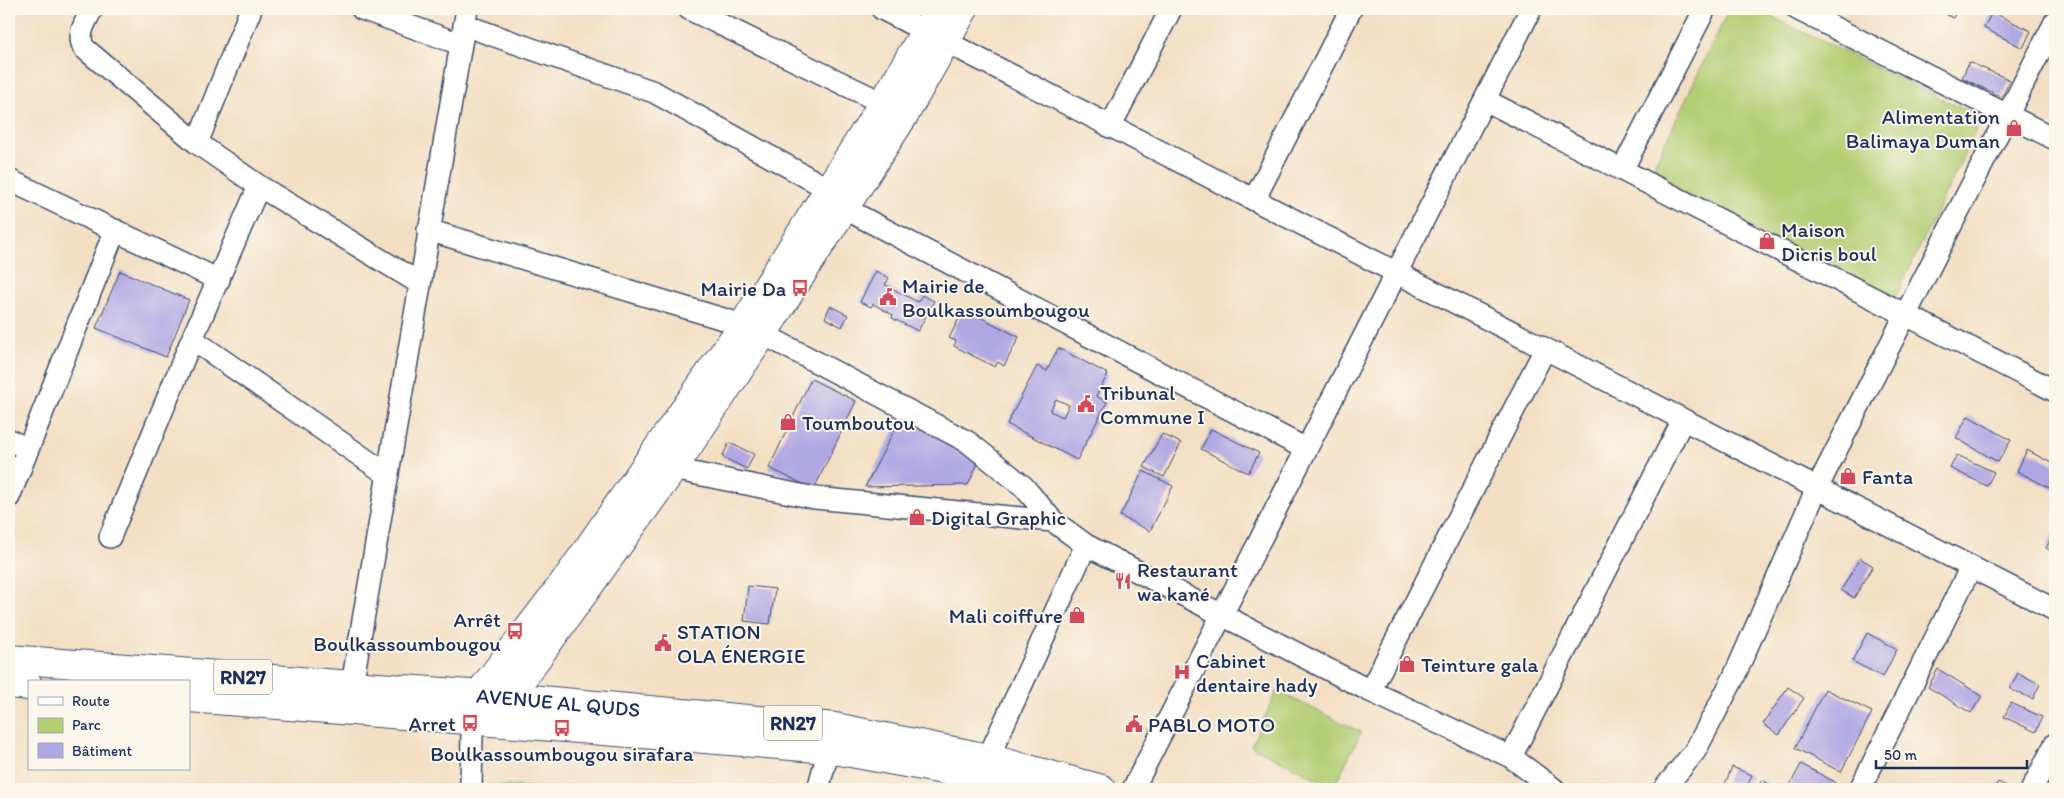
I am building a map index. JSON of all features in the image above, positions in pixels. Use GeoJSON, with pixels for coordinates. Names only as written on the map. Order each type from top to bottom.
{"type":"FeatureCollection","features":[{"type":"Feature","properties":{"kind":"main road"},"geometry":{"type":"LineString","coordinates":[[477,725],[478,694],[753,330],[845,201],[936,28],[964,9]]}},
{"type":"Feature","properties":{"kind":"main road"},"geometry":{"type":"LineString","coordinates":[[477,725],[509,697],[673,469],[753,330]]}},
{"type":"Feature","properties":{"kind":"main road","name":"AVENUE AL QUDS"},"geometry":{"type":"LineString","coordinates":[[9,659],[478,694],[835,727],[988,758],[1102,789]]}},
{"type":"Feature","properties":{"kind":"main road"},"geometry":{"type":"LineString","coordinates":[[9,684],[28,686]]}},
{"type":"Feature","properties":{"kind":"main road","name":"AVENUE AL QUDS"},"geometry":{"type":"LineString","coordinates":[[190,698],[477,725],[829,749],[958,781],[1024,789]]}},
{"type":"Feature","properties":{"kind":"street"},"geometry":{"type":"LineString","coordinates":[[92,9],[81,33],[80,41],[84,48],[197,143],[259,186],[419,283]]}},
{"type":"Feature","properties":{"kind":"street"},"geometry":{"type":"LineString","coordinates":[[197,143],[250,9]]}},
{"type":"Feature","properties":{"kind":"street"},"geometry":{"type":"LineString","coordinates":[[362,9],[464,26],[654,92],[845,201],[1306,449]]}},
{"type":"Feature","properties":{"kind":"street"},"geometry":{"type":"LineString","coordinates":[[689,9],[894,109]]}},
{"type":"Feature","properties":{"kind":"street"},"geometry":{"type":"LineString","coordinates":[[882,9],[936,28],[1110,127],[2055,610]]}},
{"type":"Feature","properties":{"kind":"street"},"geometry":{"type":"LineString","coordinates":[[1110,127],[1171,9]]}},
{"type":"Feature","properties":{"kind":"street"},"geometry":{"type":"LineString","coordinates":[[1254,200],[1351,9]]}},
{"type":"Feature","properties":{"kind":"street"},"geometry":{"type":"LineString","coordinates":[[1133,789],[1531,9]]}},
{"type":"Feature","properties":{"kind":"street"},"geometry":{"type":"LineString","coordinates":[[1622,170],[1705,9]]}},
{"type":"Feature","properties":{"kind":"street"},"geometry":{"type":"LineString","coordinates":[[1797,9],[2055,139]]}},
{"type":"Feature","properties":{"kind":"street"},"geometry":{"type":"LineString","coordinates":[[1664,789],[1695,752],[1733,679],[1818,488],[2055,22]]}},
{"type":"Feature","properties":{"kind":"street"},"geometry":{"type":"LineString","coordinates":[[352,685],[464,26]]}},
{"type":"Feature","properties":{"kind":"street"},"geometry":{"type":"LineString","coordinates":[[1484,100],[2055,391]]}},
{"type":"Feature","properties":{"kind":"street"},"geometry":{"type":"LineString","coordinates":[[9,180],[219,280]]}},
{"type":"Feature","properties":{"kind":"street"},"geometry":{"type":"LineString","coordinates":[[110,537],[192,339],[259,186]]}},
{"type":"Feature","properties":{"kind":"street"},"geometry":{"type":"LineString","coordinates":[[9,497],[115,230]]}},
{"type":"Feature","properties":{"kind":"street"},"geometry":{"type":"LineString","coordinates":[[428,230],[753,330],[968,442],[1023,486],[1053,521],[1086,545],[1370,691],[1511,757],[1554,789]]}},
{"type":"Feature","properties":{"kind":"street"},"geometry":{"type":"LineString","coordinates":[[192,339],[388,474]]}},
{"type":"Feature","properties":{"kind":"street"},"geometry":{"type":"LineString","coordinates":[[1370,691],[1545,349]]}},
{"type":"Feature","properties":{"kind":"street"},"geometry":{"type":"LineString","coordinates":[[1511,757],[1683,420]]}},
{"type":"Feature","properties":{"kind":"street"},"geometry":{"type":"LineString","coordinates":[[9,440],[28,449]]}},
{"type":"Feature","properties":{"kind":"street"},"geometry":{"type":"LineString","coordinates":[[673,469],[815,498],[1053,521]]}},
{"type":"Feature","properties":{"kind":"street"},"geometry":{"type":"LineString","coordinates":[[988,758],[1086,545]]}},
{"type":"Feature","properties":{"kind":"street"},"geometry":{"type":"LineString","coordinates":[[1860,789],[1971,567]]}},
{"type":"Feature","properties":{"kind":"street"},"geometry":{"type":"LineString","coordinates":[[471,789],[477,725]]}},
{"type":"Feature","properties":{"kind":"street"},"geometry":{"type":"LineString","coordinates":[[2032,789],[2055,744]]}},
{"type":"Feature","properties":{"kind":"street"},"geometry":{"type":"LineString","coordinates":[[818,789],[829,749]]}},
{"type":"Feature","properties":{"kind":"green space"},"geometry":{"type":"Polygon","coordinates":[[[1729,9],[1755,9],[1982,118],[1895,298],[1648,178],[1729,9]]]}},
{"type":"Feature","properties":{"kind":"green space"},"geometry":{"type":"Polygon","coordinates":[[[1277,691],[1361,732],[1334,787],[1251,746],[1277,691]]]}},
{"type":"Feature","properties":{"kind":"green space"},"geometry":{"type":"Polygon","coordinates":[[[490,785],[573,789],[490,789],[490,785]]]}},
{"type":"Feature","properties":{"kind":"building"},"geometry":{"type":"Polygon","coordinates":[[[1936,9],[1958,9],[1953,18],[1936,9]]]}},
{"type":"Feature","properties":{"kind":"building"},"geometry":{"type":"Polygon","coordinates":[[[1992,12],[2031,31],[2023,48],[1984,28],[1992,12]]]}},
{"type":"Feature","properties":{"kind":"building"},"geometry":{"type":"Polygon","coordinates":[[[1969,62],[2010,80],[2002,97],[1962,78],[1969,62]]]}},
{"type":"Feature","properties":{"kind":"building"},"geometry":{"type":"Polygon","coordinates":[[[120,271],[189,300],[166,357],[96,328],[120,271]]]}},
{"type":"Feature","properties":{"kind":"building"},"geometry":{"type":"Polygon","coordinates":[[[876,271],[889,278],[885,285],[918,302],[922,295],[934,301],[918,331],[892,318],[893,315],[873,304],[871,307],[860,302],[876,271]]]}},
{"type":"Feature","properties":{"kind":"building"},"geometry":{"type":"Polygon","coordinates":[[[830,306],[848,315],[842,327],[825,318],[830,306]]]}},
{"type":"Feature","properties":{"kind":"building"},"geometry":{"type":"Polygon","coordinates":[[[964,309],[1019,337],[1004,366],[998,362],[995,367],[954,346],[956,341],[949,338],[964,309]]]}},
{"type":"Feature","properties":{"kind":"building","name":"Tribunal Commune I"},"geometry":{"type":"Polygon","coordinates":[[[1058,348],[1108,374],[1096,396],[1107,402],[1077,460],[1007,424],[1037,366],[1047,371],[1058,348]],[[1056,399],[1050,411],[1063,417],[1069,405],[1056,399]]]}},
{"type":"Feature","properties":{"kind":"building"},"geometry":{"type":"Polygon","coordinates":[[[811,379],[856,401],[814,489],[769,468],[811,379]]]}},
{"type":"Feature","properties":{"kind":"building"},"geometry":{"type":"Polygon","coordinates":[[[1968,416],[2011,440],[1998,462],[1956,438],[1968,416]]]}},
{"type":"Feature","properties":{"kind":"building"},"geometry":{"type":"Polygon","coordinates":[[[901,417],[981,457],[968,485],[865,487],[901,417]]]}},
{"type":"Feature","properties":{"kind":"building"},"geometry":{"type":"Polygon","coordinates":[[[1211,429],[1259,453],[1248,473],[1201,449],[1211,429]]]}},
{"type":"Feature","properties":{"kind":"building"},"geometry":{"type":"Polygon","coordinates":[[[1162,434],[1181,443],[1164,477],[1144,467],[1162,434]]]}},
{"type":"Feature","properties":{"kind":"building"},"geometry":{"type":"Polygon","coordinates":[[[729,443],[754,454],[747,469],[722,457],[729,443]]]}},
{"type":"Feature","properties":{"kind":"building"},"geometry":{"type":"Polygon","coordinates":[[[2027,450],[2055,465],[2055,491],[2017,471],[2027,450]]]}},
{"type":"Feature","properties":{"kind":"building"},"geometry":{"type":"Polygon","coordinates":[[[1957,455],[1994,472],[1987,486],[1950,468],[1957,455]]]}},
{"type":"Feature","properties":{"kind":"building"},"geometry":{"type":"Polygon","coordinates":[[[1143,471],[1173,486],[1150,531],[1120,516],[1143,471]]]}},
{"type":"Feature","properties":{"kind":"building"},"geometry":{"type":"Polygon","coordinates":[[[2055,531],[2055,553],[2046,548],[2055,531]]]}},
{"type":"Feature","properties":{"kind":"building"},"geometry":{"type":"Polygon","coordinates":[[[1860,558],[1873,566],[1854,598],[1841,590],[1860,558]]]}},
{"type":"Feature","properties":{"kind":"building"},"geometry":{"type":"Polygon","coordinates":[[[748,586],[775,589],[770,624],[744,621],[748,586]]]}},
{"type":"Feature","properties":{"kind":"building"},"geometry":{"type":"Polygon","coordinates":[[[1867,633],[1897,649],[1883,677],[1852,661],[1867,633]]]}},
{"type":"Feature","properties":{"kind":"building"},"geometry":{"type":"Polygon","coordinates":[[[1938,669],[1982,696],[1971,713],[1928,687],[1938,669]]]}},
{"type":"Feature","properties":{"kind":"building"},"geometry":{"type":"Polygon","coordinates":[[[2018,673],[2040,684],[2033,699],[2010,689],[2018,673]]]}},
{"type":"Feature","properties":{"kind":"building"},"geometry":{"type":"Polygon","coordinates":[[[1788,687],[1804,698],[1779,735],[1763,724],[1788,687]]]}},
{"type":"Feature","properties":{"kind":"building"},"geometry":{"type":"Polygon","coordinates":[[[1825,689],[1872,712],[1841,772],[1795,748],[1825,689]]]}},
{"type":"Feature","properties":{"kind":"building"},"geometry":{"type":"Polygon","coordinates":[[[2011,703],[2042,717],[2036,732],[2004,717],[2011,703]]]}},
{"type":"Feature","properties":{"kind":"building"},"geometry":{"type":"Polygon","coordinates":[[[1801,764],[1835,782],[1831,789],[1788,789],[1801,764]]]}},
{"type":"Feature","properties":{"kind":"building"},"geometry":{"type":"Polygon","coordinates":[[[1732,767],[1752,775],[1746,789],[1723,789],[1732,767]]]}},
{"type":"Feature","properties":{"kind":"building"},"geometry":{"type":"Polygon","coordinates":[[[1762,780],[1771,785],[1768,789],[1757,789],[1762,780]]]}},
{"type":"Feature","properties":{"kind":"building"},"geometry":{"type":"Polygon","coordinates":[[[1998,782],[2012,789],[1994,789],[1998,782]]]}},
{"type":"Feature","properties":{"kind":"place","name":"Alimentation Balimaya Duman"},"geometry":{"type":"Point","coordinates":[2014,128]}},
{"type":"Feature","properties":{"kind":"place","name":"Maison Dicris boul"},"geometry":{"type":"Point","coordinates":[1767,241]}},
{"type":"Feature","properties":{"kind":"place","name":"Mairie Da"},"geometry":{"type":"Point","coordinates":[800,288]}},
{"type":"Feature","properties":{"kind":"place","name":"Mairie de Boulkassoumbougou"},"geometry":{"type":"Point","coordinates":[888,297]}},
{"type":"Feature","properties":{"kind":"place","name":"Tribunal Commune I"},"geometry":{"type":"Point","coordinates":[1086,404]}},
{"type":"Feature","properties":{"kind":"place","name":"Toumboutou"},"geometry":{"type":"Point","coordinates":[788,422]}},
{"type":"Feature","properties":{"kind":"place","name":"Fanta"},"geometry":{"type":"Point","coordinates":[1848,476]}},
{"type":"Feature","properties":{"kind":"place","name":"Digital Graphic"},"geometry":{"type":"Point","coordinates":[917,517]}},
{"type":"Feature","properties":{"kind":"place","name":"Restaurant wa kané"},"geometry":{"type":"Point","coordinates":[1123,581]}},
{"type":"Feature","properties":{"kind":"place","name":"Mali coiffure"},"geometry":{"type":"Point","coordinates":[1077,615]}},
{"type":"Feature","properties":{"kind":"place","name":"Arrêt Boulkassoumbougou"},"geometry":{"type":"Point","coordinates":[515,631]}},
{"type":"Feature","properties":{"kind":"place","name":"STATION OLA ÉNERGIE"},"geometry":{"type":"Point","coordinates":[663,643]}},
{"type":"Feature","properties":{"kind":"place","name":"Teinture gala"},"geometry":{"type":"Point","coordinates":[1407,664]}},
{"type":"Feature","properties":{"kind":"place","name":"Cabinet dentaire hady"},"geometry":{"type":"Point","coordinates":[1182,672]}},
{"type":"Feature","properties":{"kind":"place","name":"Arret"},"geometry":{"type":"Point","coordinates":[470,723]}},
{"type":"Feature","properties":{"kind":"place","name":"PABLO MOTO"},"geometry":{"type":"Point","coordinates":[1134,724]}},
{"type":"Feature","properties":{"kind":"place","name":"Boulkassoumbougou sirafara"},"geometry":{"type":"Point","coordinates":[562,728]}}]}
